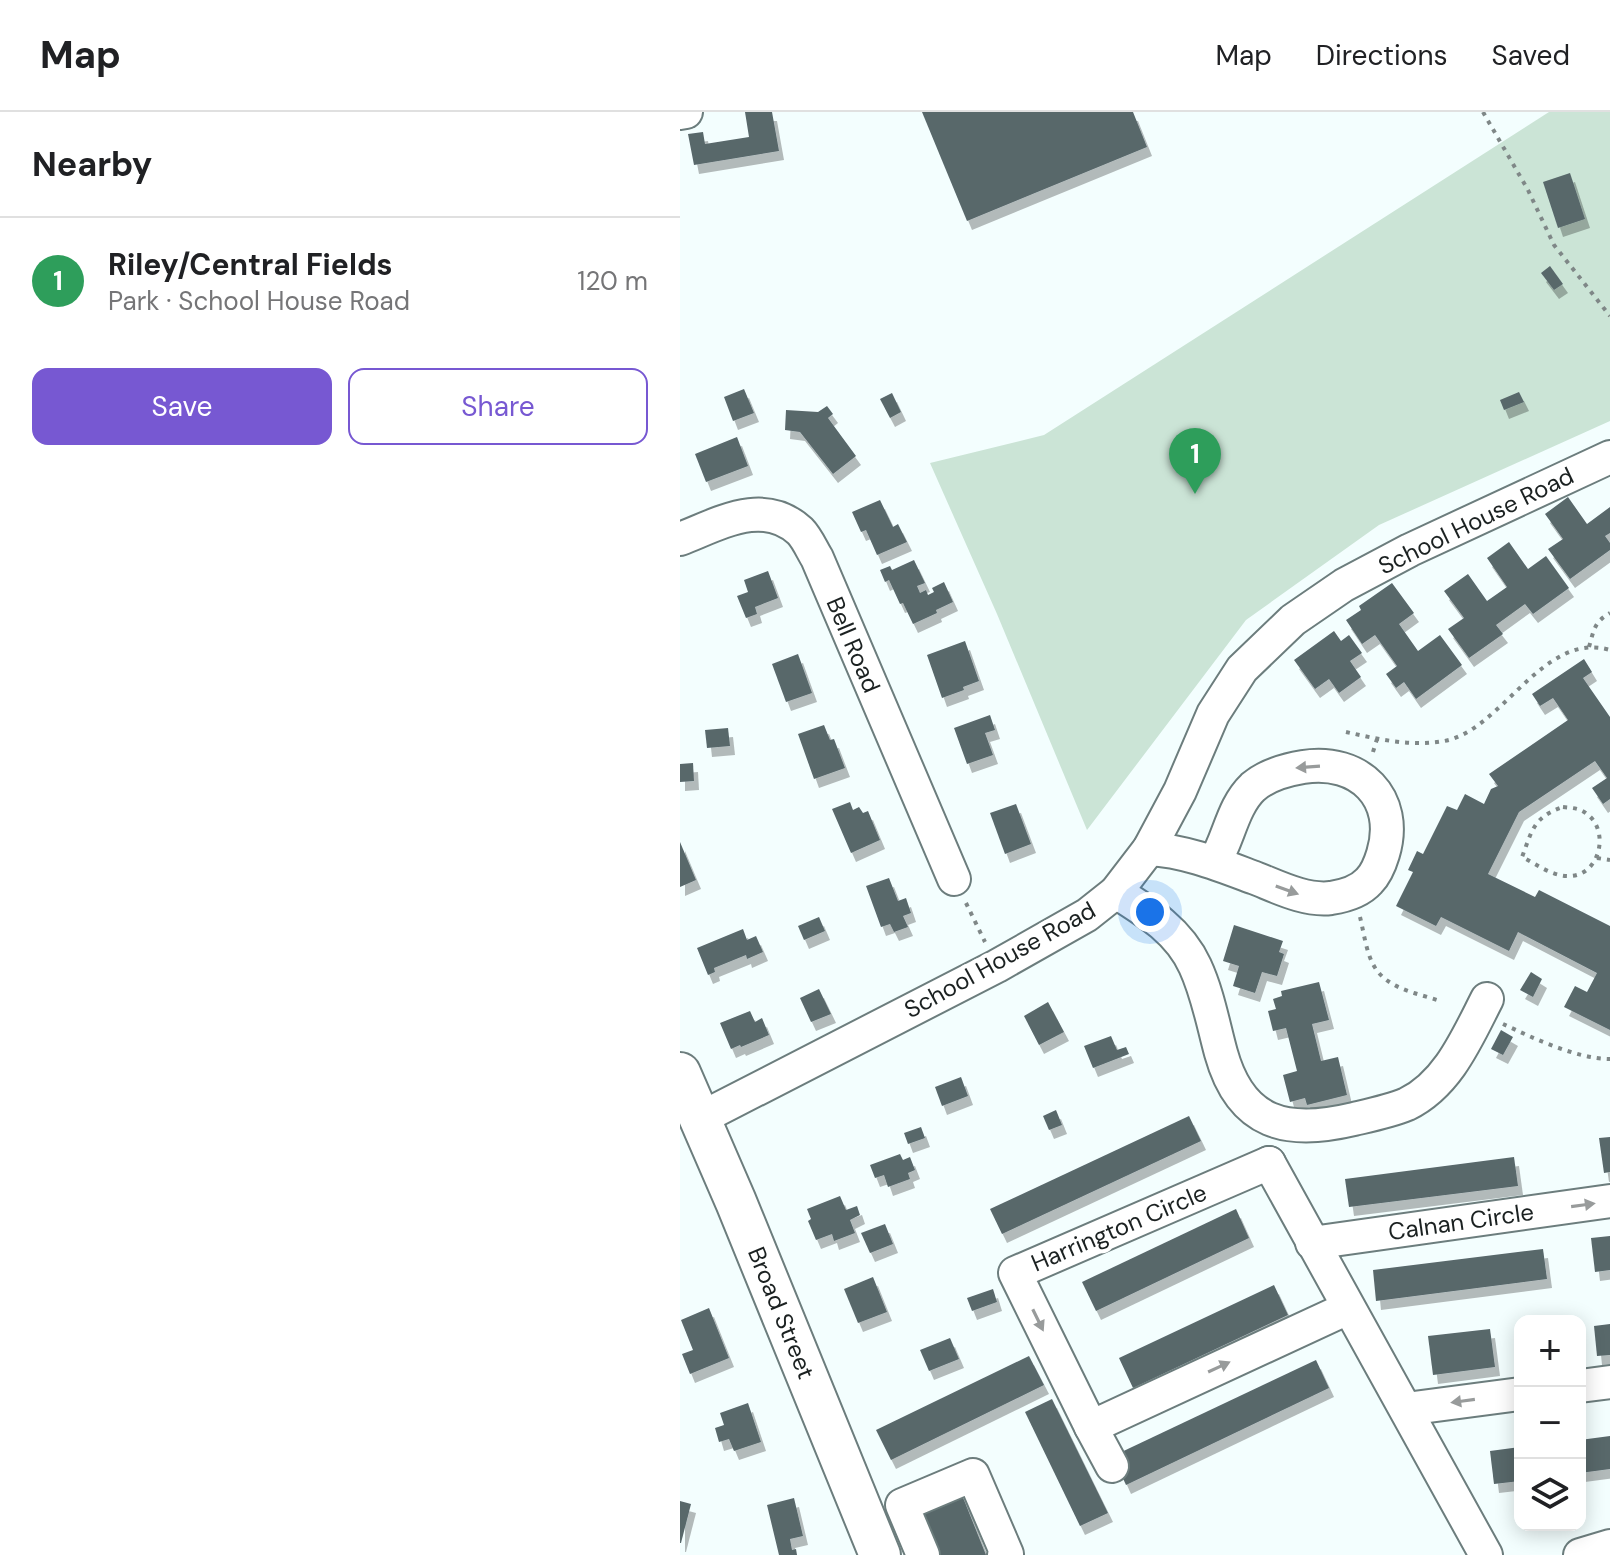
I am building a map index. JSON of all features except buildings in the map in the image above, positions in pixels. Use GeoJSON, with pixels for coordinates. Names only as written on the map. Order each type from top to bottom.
{"type":"FeatureCollection","features":[{"type":"Feature","properties":{"kind":"main road","name":"Broad Street"},"geometry":{"type":"LineString","coordinates":[[680,1073],[873,1539]]}},
{"type":"Feature","properties":{"kind":"street"},"geometry":{"type":"LineString","coordinates":[[680,113],[686,112]]}},
{"type":"Feature","properties":{"kind":"street","name":"School House Road"},"geometry":{"type":"LineString","coordinates":[[699,1119],[997,966],[1087,915],[1116,892],[1149,849],[1180,791],[1213,714],[1242,669],[1293,620],[1344,585],[1410,550],[1610,457]]}},
{"type":"Feature","properties":{"kind":"street","name":"Bell Road"},"geometry":{"type":"LineString","coordinates":[[680,539],[738,517],[759,514],[779,517],[802,532],[817,558],[954,879]]}},
{"type":"Feature","properties":{"kind":"street"},"geometry":{"type":"LineString","coordinates":[[1149,849],[1168,850],[1214,863],[1296,894],[1329,898],[1351,893],[1369,882],[1379,866],[1386,846],[1387,821],[1382,802],[1372,786],[1339,768],[1310,766],[1287,769],[1269,776],[1253,788],[1241,803],[1214,863]]}},
{"type":"Feature","properties":{"kind":"street"},"geometry":{"type":"LineString","coordinates":[[1116,892],[1149,912],[1175,935],[1194,964],[1209,1002],[1222,1057],[1235,1089],[1249,1107],[1267,1119],[1285,1125],[1320,1125],[1407,1103],[1440,1079],[1494,1011]]}},
{"type":"Feature","properties":{"kind":"street"},"geometry":{"type":"LineString","coordinates":[[1267,1119],[1269,1163],[1486,1555]]}},
{"type":"Feature","properties":{"kind":"street","name":"Harrington Circle"},"geometry":{"type":"LineString","coordinates":[[1091,1427],[1015,1273],[1269,1163]]}},
{"type":"Feature","properties":{"kind":"street","name":"Calnan Circle"},"geometry":{"type":"LineString","coordinates":[[1312,1243],[1610,1201]]}},
{"type":"Feature","properties":{"kind":"street"},"geometry":{"type":"LineString","coordinates":[[1112,1466],[1091,1427],[1348,1308]]}},
{"type":"Feature","properties":{"kind":"street"},"geometry":{"type":"LineString","coordinates":[[1586,1385],[1610,1382]]}},
{"type":"Feature","properties":{"kind":"street"},"geometry":{"type":"LineString","coordinates":[[1406,1409],[1514,1395]]}},
{"type":"Feature","properties":{"kind":"street"},"geometry":{"type":"LineString","coordinates":[[873,1539],[902,1505],[973,1475],[1007,1554],[1004,1555]]}},
{"type":"Feature","properties":{"kind":"street"},"geometry":{"type":"LineString","coordinates":[[902,1505],[923,1555]]}},
{"type":"Feature","properties":{"kind":"street"},"geometry":{"type":"LineString","coordinates":[[1580,1555],[1610,1546]]}},
{"type":"Feature","properties":{"kind":"path"},"geometry":{"type":"LineString","coordinates":[[1483,112],[1528,190],[1554,245],[1610,316]]}},
{"type":"Feature","properties":{"kind":"path"},"geometry":{"type":"LineString","coordinates":[[1589,648],[1597,622],[1610,613]]}},
{"type":"Feature","properties":{"kind":"path"},"geometry":{"type":"LineString","coordinates":[[1346,732],[1377,739],[1444,741],[1460,736],[1479,724],[1556,658],[1589,648],[1610,650]]}},
{"type":"Feature","properties":{"kind":"path"},"geometry":{"type":"LineString","coordinates":[[1371,757],[1377,739]]}},
{"type":"Feature","properties":{"kind":"path"},"geometry":{"type":"LineString","coordinates":[[1563,807],[1577,808],[1596,823],[1600,835],[1597,858],[1592,867],[1569,876],[1556,874],[1522,857],[1534,824],[1563,807]]}},
{"type":"Feature","properties":{"kind":"path"},"geometry":{"type":"LineString","coordinates":[[1597,858],[1610,860]]}},
{"type":"Feature","properties":{"kind":"path"},"geometry":{"type":"LineString","coordinates":[[954,879],[997,966]]}},
{"type":"Feature","properties":{"kind":"path"},"geometry":{"type":"LineString","coordinates":[[1357,907],[1372,964],[1379,974],[1402,989],[1440,1001]]}},
{"type":"Feature","properties":{"kind":"path"},"geometry":{"type":"LineString","coordinates":[[1494,1011],[1543,1043],[1591,1057],[1610,1059]]}},
{"type":"Feature","properties":{"kind":"green space"},"geometry":{"type":"Polygon","coordinates":[[[1549,112],[1610,112],[1610,421],[1379,525],[1246,620],[1087,830],[930,463],[1044,435],[1549,112]]]}},
{"type":"Feature","properties":{"kind":"place","name":"Riley/Central Fields"},"geometry":{"type":"Point","coordinates":[1195,494]}}]}
